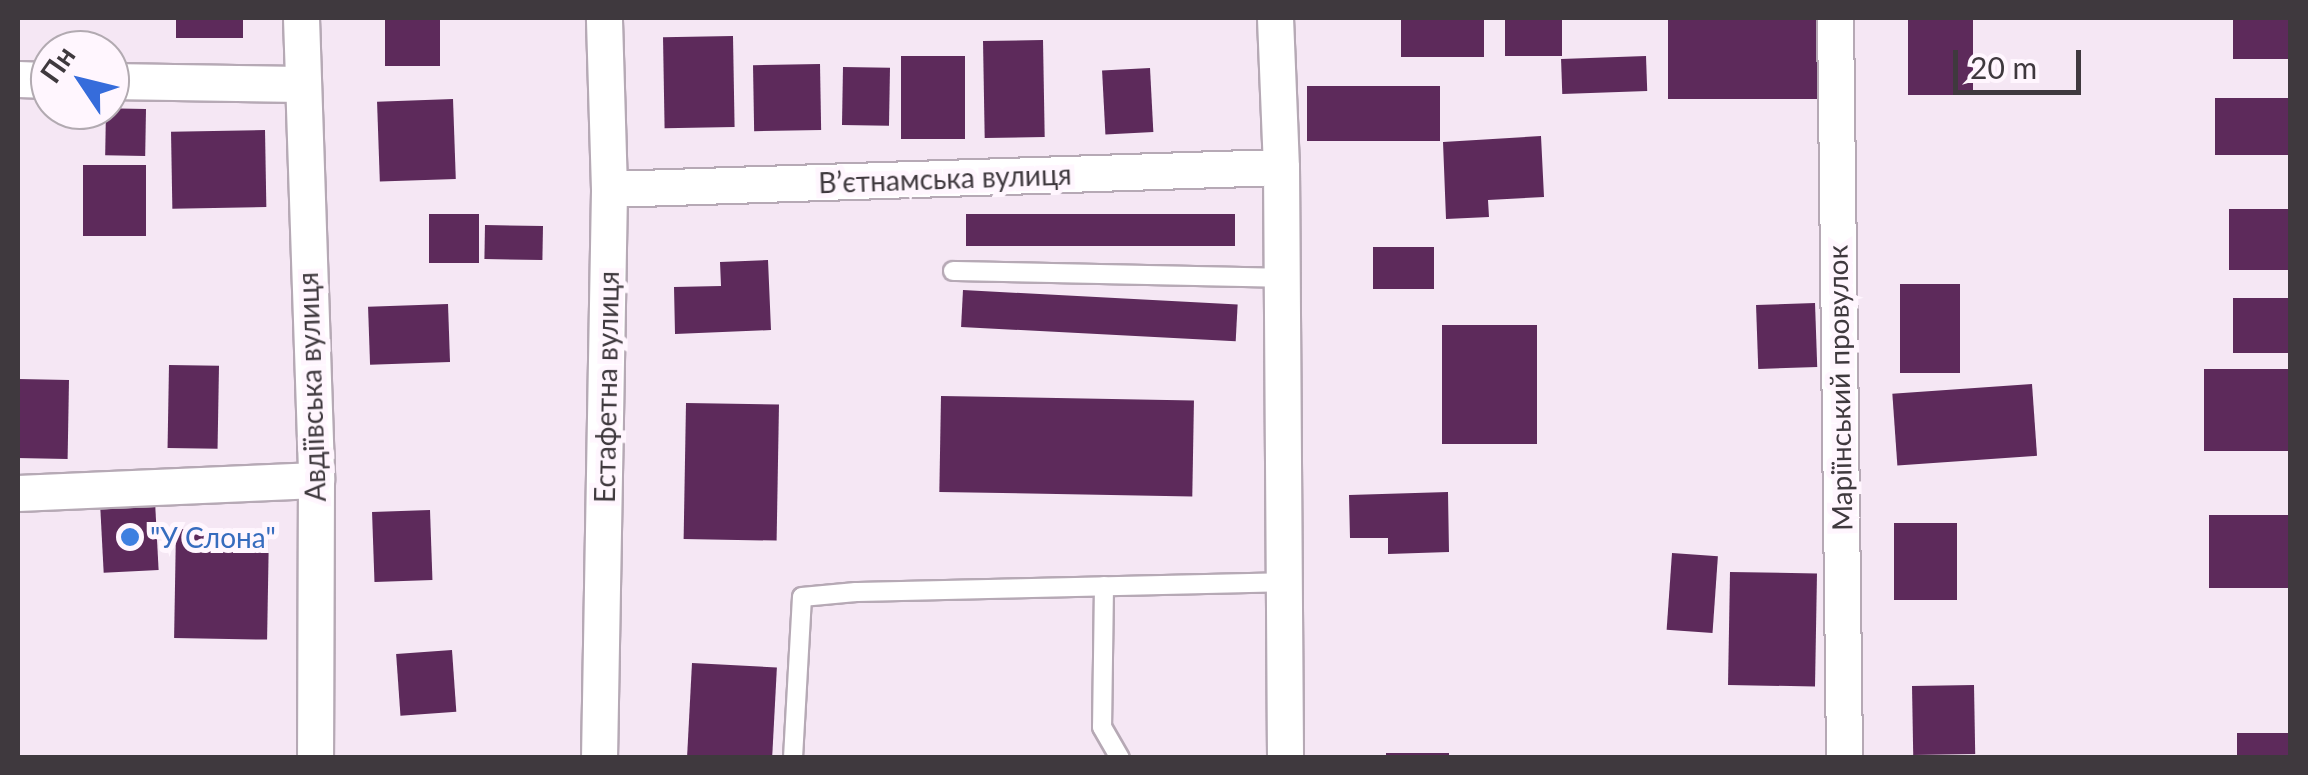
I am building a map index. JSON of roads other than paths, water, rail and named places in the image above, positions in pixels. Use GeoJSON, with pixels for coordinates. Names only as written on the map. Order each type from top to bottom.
{"type":"FeatureCollection","features":[{"type":"Feature","properties":{"kind":"street","name":"Авдіївська вулиця"},"geometry":{"type":"LineString","coordinates":[[301,18],[300,84],[316,480],[315,758]]}},
{"type":"Feature","properties":{"kind":"street","name":"Естафетна вулиця"},"geometry":{"type":"LineString","coordinates":[[600,758],[609,189],[604,18]]}},
{"type":"Feature","properties":{"kind":"street"},"geometry":{"type":"LineString","coordinates":[[1275,18],[1282,167],[1285,758]]}},
{"type":"Feature","properties":{"kind":"street","name":"Маріїнський провулок"},"geometry":{"type":"LineString","coordinates":[[1834,18],[1844,758]]}},
{"type":"Feature","properties":{"kind":"street"},"geometry":{"type":"LineString","coordinates":[[130,81],[300,84]]}},
{"type":"Feature","properties":{"kind":"street","name":"Вʼєтнамська вулиця"},"geometry":{"type":"LineString","coordinates":[[609,189],[1282,167]]}},
{"type":"Feature","properties":{"kind":"street"},"geometry":{"type":"LineString","coordinates":[[18,493],[316,480]]}},
{"type":"Feature","properties":{"kind":"lane"},"geometry":{"type":"LineString","coordinates":[[953,270],[1282,278]]}},
{"type":"Feature","properties":{"kind":"lane"},"geometry":{"type":"LineString","coordinates":[[793,758],[802,597],[1284,582]]}},
{"type":"Feature","properties":{"kind":"lane"},"geometry":{"type":"LineString","coordinates":[[1104,586],[1102,727],[1120,758]]}},
{"type":"Feature","properties":{"kind":"place","name":"\"У Слона\""},"geometry":{"type":"Point","coordinates":[130,537]}}]}
